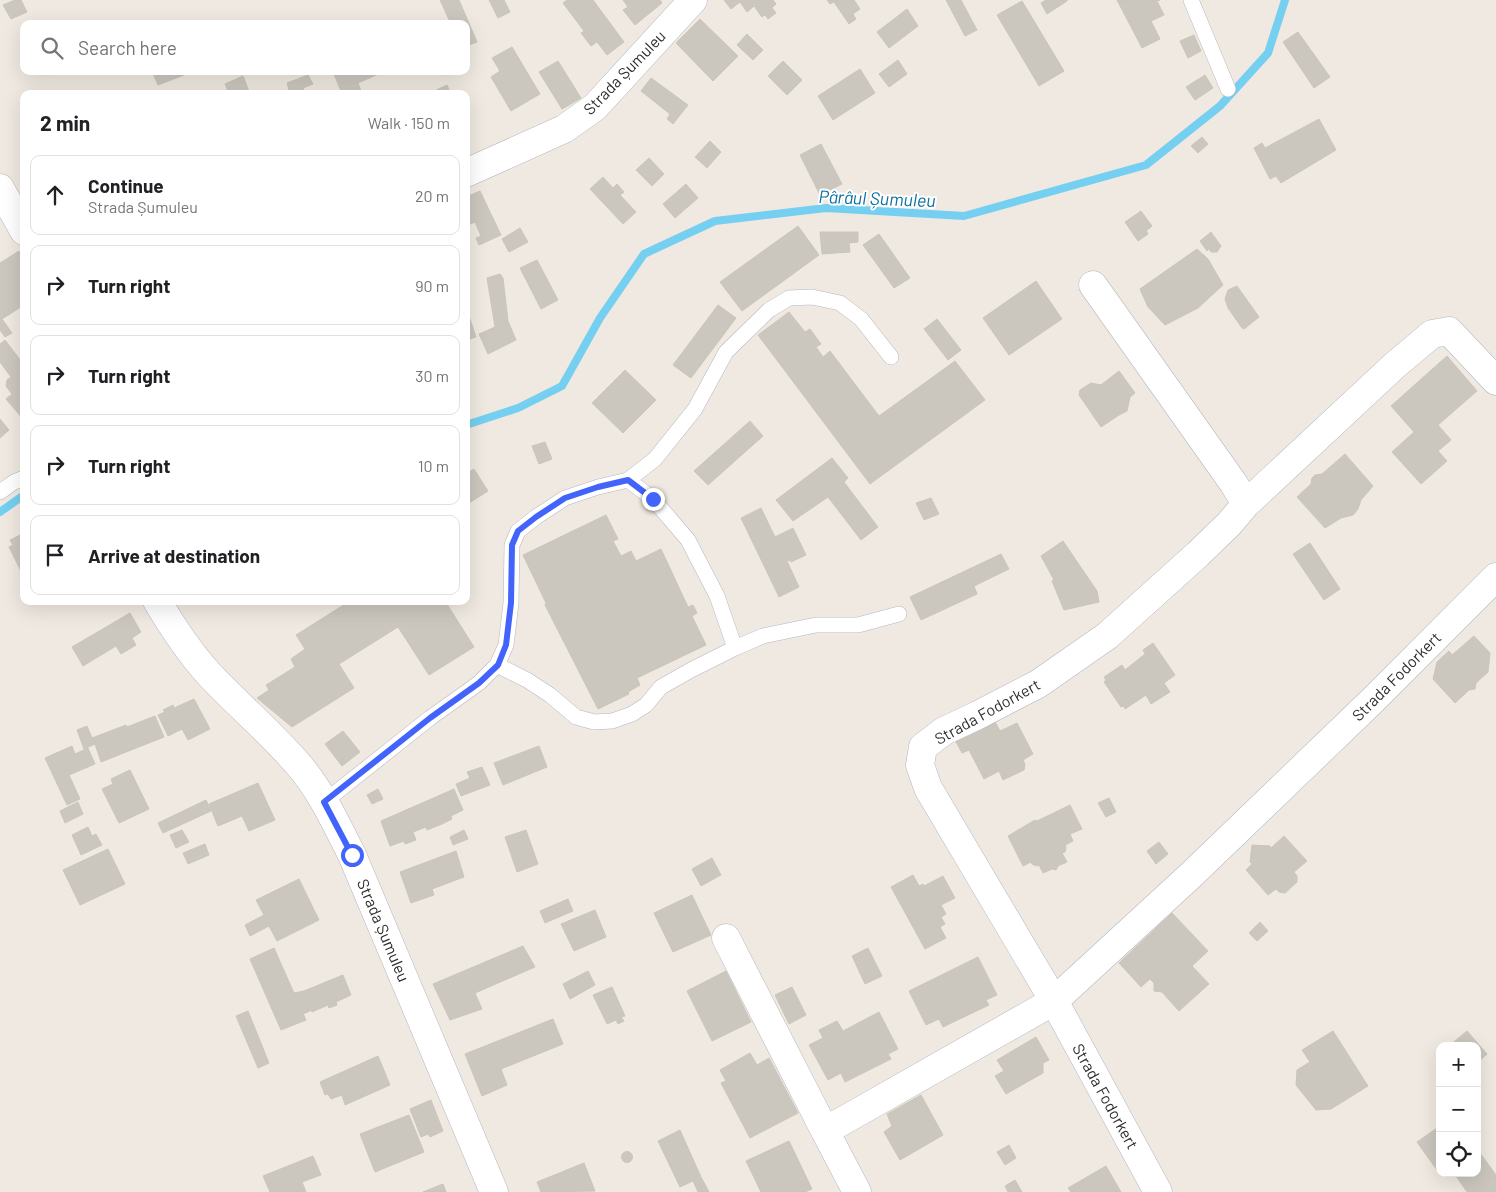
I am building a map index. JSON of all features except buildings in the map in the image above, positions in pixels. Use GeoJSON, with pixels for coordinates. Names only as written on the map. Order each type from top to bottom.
{"type":"FeatureCollection","features":[{"type":"Feature","properties":{"kind":"street","name":"Strada Șumuleu"},"geometry":{"type":"LineString","coordinates":[[470,170],[564,129],[595,107],[693,0]]}},
{"type":"Feature","properties":{"kind":"street"},"geometry":{"type":"LineString","coordinates":[[0,188],[20,224]]}},
{"type":"Feature","properties":{"kind":"street"},"geometry":{"type":"LineString","coordinates":[[1093,285],[1234,484],[1246,504]]}},
{"type":"Feature","properties":{"kind":"street","name":"Strada Fodorkert"},"geometry":{"type":"LineString","coordinates":[[1158,1192],[1054,1000],[928,788],[920,765],[923,747],[944,731],[1038,684],[1106,636],[1198,554],[1229,524],[1246,504],[1387,373],[1432,334],[1449,331],[1496,380]]}},
{"type":"Feature","properties":{"kind":"street","name":"Strada Fodorkert"},"geometry":{"type":"LineString","coordinates":[[824,1131],[1054,1000],[1190,876],[1366,707],[1496,577]]}},
{"type":"Feature","properties":{"kind":"street","name":"Strada Șumuleu"},"geometry":{"type":"LineString","coordinates":[[160,605],[182,641],[208,672],[299,764],[324,802],[352,855],[494,1192]]}},
{"type":"Feature","properties":{"kind":"street"},"geometry":{"type":"LineString","coordinates":[[726,938],[857,1192]]}},
{"type":"Feature","properties":{"kind":"lane"},"geometry":{"type":"LineString","coordinates":[[1191,0],[1228,89]]}},
{"type":"Feature","properties":{"kind":"lane"},"geometry":{"type":"LineString","coordinates":[[324,802],[479,683],[498,665],[506,645],[511,603],[512,545],[518,531],[565,498],[598,487],[628,480],[654,459],[695,409],[726,352],[769,310],[789,298],[812,297],[840,303],[861,319],[891,357]]}},
{"type":"Feature","properties":{"kind":"lane"},"geometry":{"type":"LineString","coordinates":[[0,492],[20,480]]}},
{"type":"Feature","properties":{"kind":"lane"},"geometry":{"type":"LineString","coordinates":[[628,480],[653,499],[688,540],[717,596],[735,648]]}},
{"type":"Feature","properties":{"kind":"lane"},"geometry":{"type":"LineString","coordinates":[[498,665],[550,695],[576,717],[594,722],[612,722],[632,714],[646,705],[661,687],[735,648],[763,636],[816,625],[858,625],[899,614]]}},
{"type":"Feature","properties":{"kind":"waterway","name":"Pârâul Șumuleu"},"geometry":{"type":"LineString","coordinates":[[470,424],[518,408],[562,386],[600,318],[644,254],[715,221],[826,208],[964,216],[1146,165],[1220,106],[1268,53],[1285,0]]}},
{"type":"Feature","properties":{"kind":"waterway","name":"Pârâul Șumuleu"},"geometry":{"type":"LineString","coordinates":[[0,512],[20,498]]}},
{"type":"Feature","properties":{"kind":"route"},"geometry":{"type":"LineString","coordinates":[[352,855],[324,802],[430,718],[479,683],[498,665],[506,645],[511,603],[512,545],[518,531],[565,498],[598,487],[628,480],[653,499]]}}]}
